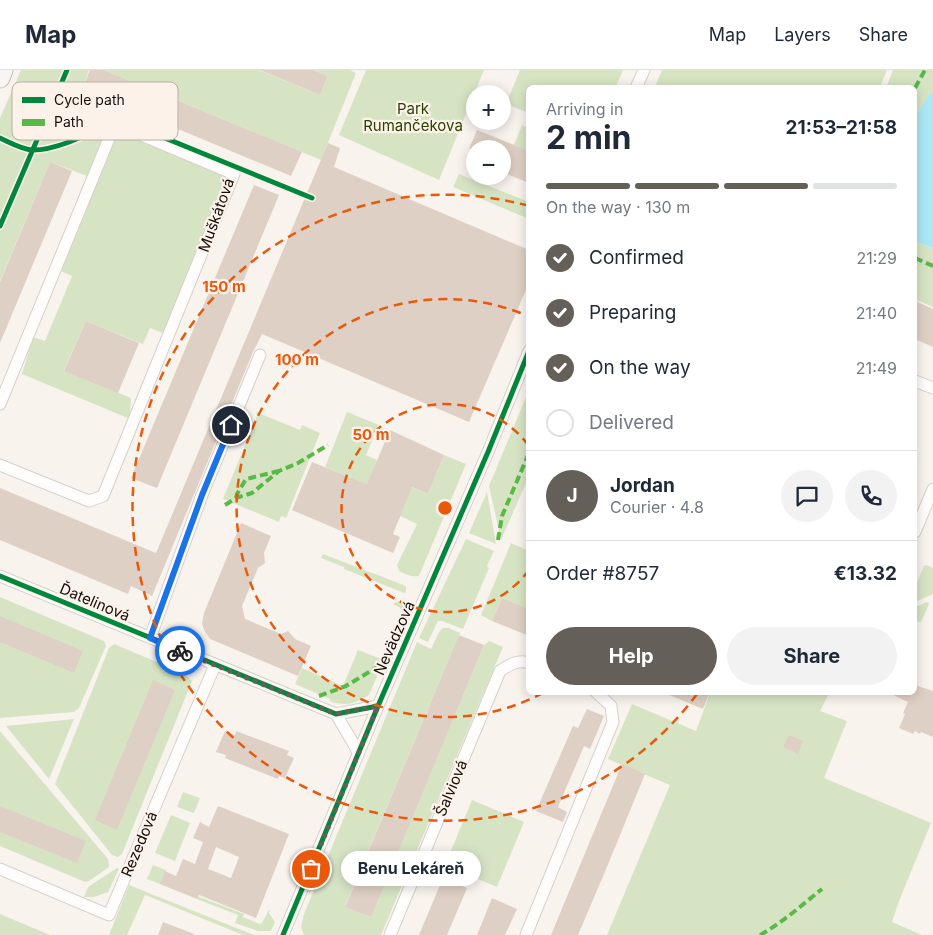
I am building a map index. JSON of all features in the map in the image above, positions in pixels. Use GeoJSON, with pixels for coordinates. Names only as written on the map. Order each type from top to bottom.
{"type":"FeatureCollection","features":[{"type":"Feature","properties":{"kind":"main road"},"geometry":{"type":"LineString","coordinates":[[0,78],[3,70]]}},
{"type":"Feature","properties":{"kind":"street"},"geometry":{"type":"LineString","coordinates":[[637,85],[644,70]]}},
{"type":"Feature","properties":{"kind":"street","name":"Muškátová"},"geometry":{"type":"LineString","coordinates":[[0,404],[108,140]]}},
{"type":"Feature","properties":{"kind":"street","name":"Muškátová"},"geometry":{"type":"LineString","coordinates":[[0,464],[89,501],[103,496],[234,174],[153,140]]}},
{"type":"Feature","properties":{"kind":"street"},"geometry":{"type":"LineString","coordinates":[[150,638],[202,495],[260,355]]}},
{"type":"Feature","properties":{"kind":"street","name":"Nevädzová"},"geometry":{"type":"LineString","coordinates":[[283,935],[526,358]]}},
{"type":"Feature","properties":{"kind":"street"},"geometry":{"type":"LineString","coordinates":[[917,382],[933,388]]}},
{"type":"Feature","properties":{"kind":"street"},"geometry":{"type":"LineString","coordinates":[[917,527],[933,489]]}},
{"type":"Feature","properties":{"kind":"street","name":"Ďatelinová"},"geometry":{"type":"LineString","coordinates":[[0,576],[336,714]]}},
{"type":"Feature","properties":{"kind":"street","name":"Šalviová"},"geometry":{"type":"LineString","coordinates":[[390,935],[500,671],[511,663],[526,662]]}},
{"type":"Feature","properties":{"kind":"street","name":"Rezedová"},"geometry":{"type":"LineString","coordinates":[[0,869],[109,915],[215,665]]}},
{"type":"Feature","properties":{"kind":"street"},"geometry":{"type":"LineString","coordinates":[[526,935],[613,722],[611,706],[599,695]]}},
{"type":"Feature","properties":{"kind":"street"},"geometry":{"type":"LineString","coordinates":[[358,756],[356,748],[336,714],[378,706]]}},
{"type":"Feature","properties":{"kind":"green space"},"geometry":{"type":"Polygon","coordinates":[[[21,70],[89,70],[85,82],[16,82],[21,70]]]}},
{"type":"Feature","properties":{"kind":"green space"},"geometry":{"type":"Polygon","coordinates":[[[104,70],[259,70],[320,95],[328,76],[315,70],[350,70],[356,73],[321,160],[178,101],[178,82],[133,82],[104,70]]]}},
{"type":"Feature","properties":{"kind":"green space","name":"Park Rumančekova"},"geometry":{"type":"Polygon","coordinates":[[[366,70],[484,70],[478,85],[466,85],[466,114],[439,180],[339,135],[366,70]]]}},
{"type":"Feature","properties":{"kind":"green space"},"geometry":{"type":"Polygon","coordinates":[[[520,70],[623,70],[617,85],[526,85],[526,112],[511,106],[511,92],[520,70]]]}},
{"type":"Feature","properties":{"kind":"green space"},"geometry":{"type":"Polygon","coordinates":[[[662,70],[887,70],[881,85],[656,85],[662,70]]]}},
{"type":"Feature","properties":{"kind":"green space"},"geometry":{"type":"Polygon","coordinates":[[[893,70],[933,70],[933,92],[917,115],[917,85],[887,85],[893,70]]]}},
{"type":"Feature","properties":{"kind":"green space"},"geometry":{"type":"Polygon","coordinates":[[[12,91],[12,140],[102,140],[87,176],[50,162],[0,281],[0,118],[12,91]]]}},
{"type":"Feature","properties":{"kind":"green space"},"geometry":{"type":"Polygon","coordinates":[[[522,125],[526,127],[526,150],[514,145],[522,125]]]}},
{"type":"Feature","properties":{"kind":"green space"},"geometry":{"type":"Polygon","coordinates":[[[113,140],[138,140],[229,178],[163,333],[150,328],[143,344],[86,321],[64,370],[131,398],[130,419],[22,374],[33,337],[45,341],[72,276],[61,271],[113,140]]]}},
{"type":"Feature","properties":{"kind":"green space"},"geometry":{"type":"Polygon","coordinates":[[[459,174],[466,177],[466,185],[486,185],[526,201],[526,218],[453,187],[459,174]]]}},
{"type":"Feature","properties":{"kind":"green space"},"geometry":{"type":"Polygon","coordinates":[[[917,241],[933,248],[933,307],[917,300],[917,241]]]}},
{"type":"Feature","properties":{"kind":"green space"},"geometry":{"type":"Polygon","coordinates":[[[526,397],[526,483],[501,540],[489,486],[526,397]]]}},
{"type":"Feature","properties":{"kind":"green space"},"geometry":{"type":"Polygon","coordinates":[[[256,412],[300,430],[302,425],[320,433],[286,518],[281,516],[279,522],[223,499],[257,416],[256,412]]]}},
{"type":"Feature","properties":{"kind":"green space"},"geometry":{"type":"Polygon","coordinates":[[[347,412],[379,425],[366,455],[377,460],[373,471],[428,494],[444,455],[466,464],[419,576],[407,575],[399,571],[397,565],[417,524],[400,516],[406,500],[325,467],[347,412]]]}},
{"type":"Feature","properties":{"kind":"green space"},"geometry":{"type":"Polygon","coordinates":[[[487,492],[496,544],[469,533],[487,492]]]}},
{"type":"Feature","properties":{"kind":"green space"},"geometry":{"type":"Polygon","coordinates":[[[466,539],[494,551],[487,566],[489,568],[463,629],[438,621],[428,642],[419,638],[466,539]]]}},
{"type":"Feature","properties":{"kind":"green space"},"geometry":{"type":"Polygon","coordinates":[[[511,543],[526,550],[526,608],[502,598],[492,621],[481,615],[511,543]]]}},
{"type":"Feature","properties":{"kind":"green space"},"geometry":{"type":"Polygon","coordinates":[[[323,554],[406,586],[406,592],[404,593],[344,569],[344,567],[321,558],[323,554]]]}},
{"type":"Feature","properties":{"kind":"green space"},"geometry":{"type":"Polygon","coordinates":[[[924,566],[933,568],[933,594],[917,601],[917,582],[924,566]]]}},
{"type":"Feature","properties":{"kind":"green space"},"geometry":{"type":"Polygon","coordinates":[[[0,597],[104,641],[106,646],[79,708],[74,712],[0,718],[0,597]]]}},
{"type":"Feature","properties":{"kind":"green space"},"geometry":{"type":"Polygon","coordinates":[[[398,601],[407,606],[369,695],[347,704],[337,703],[331,702],[330,699],[295,684],[302,668],[343,686],[358,650],[381,659],[402,609],[393,604],[398,601]]]}},
{"type":"Feature","properties":{"kind":"green space"},"geometry":{"type":"Polygon","coordinates":[[[927,602],[929,604],[921,622],[917,621],[917,606],[927,602]]]}},
{"type":"Feature","properties":{"kind":"green space"},"geometry":{"type":"Polygon","coordinates":[[[443,628],[449,628],[460,633],[345,906],[370,917],[484,645],[489,641],[503,647],[381,935],[304,935],[301,927],[304,914],[417,642],[431,649],[443,628]]]}},
{"type":"Feature","properties":{"kind":"green space"},"geometry":{"type":"Polygon","coordinates":[[[114,644],[183,673],[192,681],[122,854],[118,857],[112,855],[55,784],[109,648],[114,644]]]}},
{"type":"Feature","properties":{"kind":"green space"},"geometry":{"type":"Polygon","coordinates":[[[709,695],[828,695],[820,711],[847,721],[824,778],[931,823],[892,922],[922,935],[607,935],[670,785],[608,759],[632,704],[696,731],[709,695]]]}},
{"type":"Feature","properties":{"kind":"green space"},"geometry":{"type":"Polygon","coordinates":[[[74,719],[49,779],[6,726],[74,719]]]}},
{"type":"Feature","properties":{"kind":"green space"},"geometry":{"type":"Polygon","coordinates":[[[0,731],[108,859],[109,867],[89,881],[85,882],[0,846],[0,731]]]}},
{"type":"Feature","properties":{"kind":"green space"},"geometry":{"type":"Polygon","coordinates":[[[183,792],[200,798],[194,813],[177,807],[183,792]]]}},
{"type":"Feature","properties":{"kind":"green space"},"geometry":{"type":"Polygon","coordinates":[[[472,800],[524,822],[497,887],[445,865],[472,800]]]}},
{"type":"Feature","properties":{"kind":"green space"},"geometry":{"type":"Polygon","coordinates":[[[171,815],[190,823],[175,861],[155,853],[171,815]]]}},
{"type":"Feature","properties":{"kind":"green space"},"geometry":{"type":"Polygon","coordinates":[[[153,865],[166,870],[163,877],[168,879],[165,886],[147,879],[153,865]]]}},
{"type":"Feature","properties":{"kind":"green space"},"geometry":{"type":"Polygon","coordinates":[[[117,868],[119,869],[108,892],[94,897],[84,897],[88,887],[117,868]]]}},
{"type":"Feature","properties":{"kind":"green space"},"geometry":{"type":"Polygon","coordinates":[[[129,885],[254,935],[243,935],[145,895],[127,935],[109,935],[129,885]]]}},
{"type":"Feature","properties":{"kind":"green space"},"geometry":{"type":"Polygon","coordinates":[[[197,896],[244,914],[243,917],[260,924],[269,910],[275,922],[271,931],[258,931],[235,923],[238,915],[197,899],[197,896]]]}},
{"type":"Feature","properties":{"kind":"green space"},"geometry":{"type":"Polygon","coordinates":[[[0,914],[50,935],[0,935],[0,914]]]}},
{"type":"Feature","properties":{"kind":"water"},"geometry":{"type":"Polygon","coordinates":[[[933,92],[933,248],[917,241],[917,115],[928,96],[933,92]]]}},
{"type":"Feature","properties":{"kind":"building"},"geometry":{"type":"Polygon","coordinates":[[[90,70],[104,70],[133,82],[85,82],[90,70]]]}},
{"type":"Feature","properties":{"kind":"building"},"geometry":{"type":"Polygon","coordinates":[[[260,70],[314,70],[328,76],[320,95],[260,70]]]}},
{"type":"Feature","properties":{"kind":"building"},"geometry":{"type":"Polygon","coordinates":[[[178,101],[302,152],[291,176],[178,129],[178,101]]]}},
{"type":"Feature","properties":{"kind":"building"},"geometry":{"type":"Polygon","coordinates":[[[477,130],[502,140],[473,140],[477,130]]]}},
{"type":"Feature","properties":{"kind":"building"},"geometry":{"type":"Polygon","coordinates":[[[328,143],[340,148],[334,167],[526,249],[526,290],[469,422],[262,334],[152,596],[131,586],[128,594],[0,540],[0,488],[156,553],[328,143]]]}},
{"type":"Feature","properties":{"kind":"building"},"geometry":{"type":"Polygon","coordinates":[[[511,144],[526,150],[526,182],[511,176],[511,144]]]}},
{"type":"Feature","properties":{"kind":"building"},"geometry":{"type":"Polygon","coordinates":[[[50,162],[72,171],[0,343],[0,282],[50,162]]]}},
{"type":"Feature","properties":{"kind":"building"},"geometry":{"type":"Polygon","coordinates":[[[254,185],[279,195],[157,488],[131,478],[254,185]]]}},
{"type":"Feature","properties":{"kind":"building"},"geometry":{"type":"Polygon","coordinates":[[[917,302],[933,309],[933,347],[917,340],[917,302]]]}},
{"type":"Feature","properties":{"kind":"building"},"geometry":{"type":"Polygon","coordinates":[[[86,321],[139,343],[118,393],[64,371],[86,321]]]}},
{"type":"Feature","properties":{"kind":"building"},"geometry":{"type":"Polygon","coordinates":[[[390,430],[444,455],[428,494],[412,487],[393,534],[400,537],[393,553],[292,510],[312,462],[367,484],[390,430]]]}},
{"type":"Feature","properties":{"kind":"building"},"geometry":{"type":"Polygon","coordinates":[[[241,523],[271,536],[264,553],[265,563],[258,568],[242,606],[245,619],[281,634],[288,631],[295,639],[311,646],[298,676],[210,639],[202,624],[204,613],[241,523]]]}},
{"type":"Feature","properties":{"kind":"building"},"geometry":{"type":"Polygon","coordinates":[[[502,598],[526,608],[526,635],[492,621],[502,598]]]}},
{"type":"Feature","properties":{"kind":"building"},"geometry":{"type":"Polygon","coordinates":[[[0,616],[83,651],[74,673],[0,642],[0,616]]]}},
{"type":"Feature","properties":{"kind":"building"},"geometry":{"type":"Polygon","coordinates":[[[459,635],[484,645],[371,917],[345,907],[459,635]]]}},
{"type":"Feature","properties":{"kind":"building"},"geometry":{"type":"Polygon","coordinates":[[[153,680],[175,690],[117,830],[95,820],[153,680]]]}},
{"type":"Feature","properties":{"kind":"building"},"geometry":{"type":"Polygon","coordinates":[[[917,686],[933,691],[933,737],[915,731],[913,734],[899,728],[908,702],[893,695],[917,695],[917,686]]]}},
{"type":"Feature","properties":{"kind":"building"},"geometry":{"type":"Polygon","coordinates":[[[669,695],[709,695],[703,709],[669,695]]]}},
{"type":"Feature","properties":{"kind":"building"},"geometry":{"type":"Polygon","coordinates":[[[587,709],[604,716],[590,749],[584,746],[558,807],[567,812],[563,822],[536,811],[573,726],[578,728],[587,709]]]}},
{"type":"Feature","properties":{"kind":"building"},"geometry":{"type":"Polygon","coordinates":[[[225,731],[235,735],[236,731],[289,751],[287,755],[294,758],[285,778],[279,776],[278,779],[225,758],[226,755],[216,752],[225,731]]]}},
{"type":"Feature","properties":{"kind":"building"},"geometry":{"type":"Polygon","coordinates":[[[789,735],[803,741],[798,754],[783,747],[789,735]]]}},
{"type":"Feature","properties":{"kind":"building"},"geometry":{"type":"Polygon","coordinates":[[[622,764],[645,774],[607,867],[578,935],[551,935],[622,764]]]}},
{"type":"Feature","properties":{"kind":"building"},"geometry":{"type":"Polygon","coordinates":[[[0,806],[86,841],[77,863],[0,832],[0,806]]]}},
{"type":"Feature","properties":{"kind":"building"},"geometry":{"type":"Polygon","coordinates":[[[218,806],[289,834],[256,918],[199,895],[197,899],[160,884],[165,871],[176,876],[183,859],[195,864],[203,842],[193,838],[200,822],[209,827],[218,806]],[[216,847],[208,869],[231,878],[239,857],[216,847]]]}},
{"type":"Feature","properties":{"kind":"building"},"geometry":{"type":"Polygon","coordinates":[[[443,878],[467,888],[447,935],[419,935],[443,878]]]}},
{"type":"Feature","properties":{"kind":"building"},"geometry":{"type":"Polygon","coordinates":[[[492,898],[517,909],[505,935],[477,935],[492,898]]]}},
{"type":"Feature","properties":{"kind":"building"},"geometry":{"type":"Polygon","coordinates":[[[163,922],[194,934],[194,935],[158,935],[163,922]]]}},
{"type":"Feature","properties":{"kind":"marked path"},"geometry":{"type":"LineString","coordinates":[[917,85],[925,70]]}},
{"type":"Feature","properties":{"kind":"marked path"},"geometry":{"type":"LineString","coordinates":[[917,259],[933,266]]}},
{"type":"Feature","properties":{"kind":"marked path"},"geometry":{"type":"LineString","coordinates":[[225,505],[236,498],[252,493],[279,471],[298,463],[328,445]]}},
{"type":"Feature","properties":{"kind":"marked path"},"geometry":{"type":"LineString","coordinates":[[498,540],[502,516],[526,460]]}},
{"type":"Feature","properties":{"kind":"marked path"},"geometry":{"type":"LineString","coordinates":[[236,498],[246,479],[279,471]]}},
{"type":"Feature","properties":{"kind":"marked path"},"geometry":{"type":"LineString","coordinates":[[319,696],[346,686],[387,661]]}},
{"type":"Feature","properties":{"kind":"marked path"},"geometry":{"type":"LineString","coordinates":[[760,935],[822,889]]}},
{"type":"Feature","properties":{"kind":"cycle path"},"geometry":{"type":"LineString","coordinates":[[62,82],[67,70]]}},
{"type":"Feature","properties":{"kind":"cycle path"},"geometry":{"type":"LineString","coordinates":[[0,138],[29,150],[52,148],[73,140]]}},
{"type":"Feature","properties":{"kind":"cycle path"},"geometry":{"type":"LineString","coordinates":[[0,226],[37,140]]}},
{"type":"Feature","properties":{"kind":"cycle path"},"geometry":{"type":"LineString","coordinates":[[170,140],[312,198]]}},
{"type":"Feature","properties":{"kind":"cycle path"},"geometry":{"type":"LineString","coordinates":[[283,935],[526,358]]}},
{"type":"Feature","properties":{"kind":"cycle path"},"geometry":{"type":"LineString","coordinates":[[0,576],[336,714],[378,706]]}},
{"type":"Feature","properties":{"kind":"way so far"},"geometry":{"type":"LineString","coordinates":[[180,651],[336,714],[378,706],[311,869]]}},
{"type":"Feature","properties":{"kind":"place","name":"Benu Lekáreň"},"geometry":{"type":"Point","coordinates":[311,869]}},
{"type":"Feature","properties":{"kind":"route"},"geometry":{"type":"LineString","coordinates":[[180,651],[150,638],[202,495],[231,425]]}}]}
